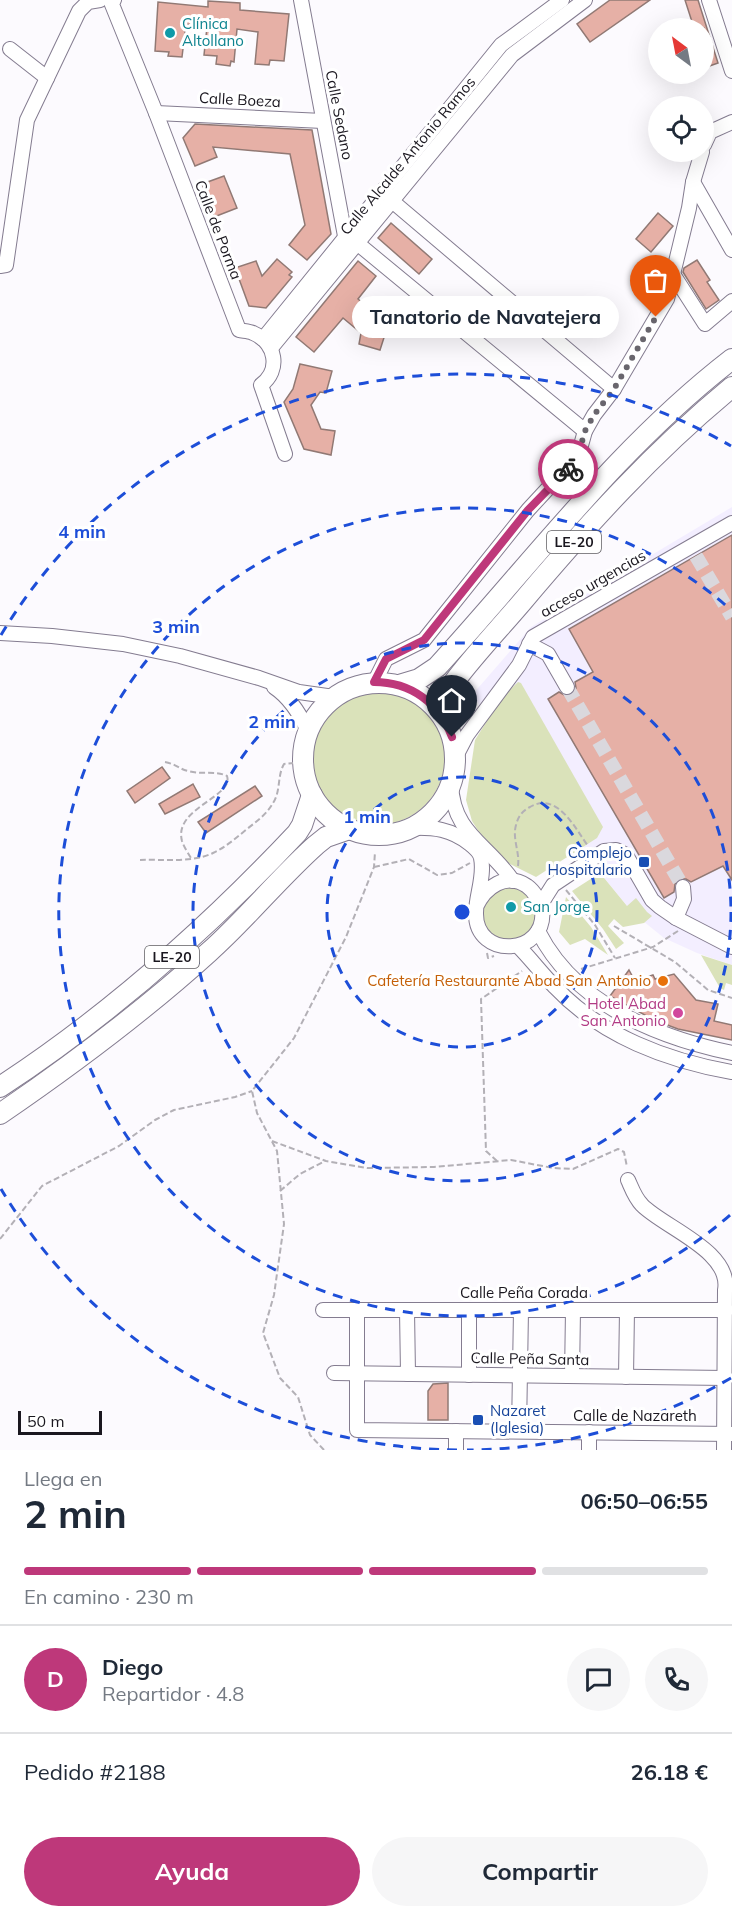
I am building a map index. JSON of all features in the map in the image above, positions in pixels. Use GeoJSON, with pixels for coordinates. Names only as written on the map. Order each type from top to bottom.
{"type":"FeatureCollection","features":[{"type":"Feature","properties":{"kind":"highway","name":"LE-20"},"geometry":{"type":"LineString","coordinates":[[399,685],[420,679],[437,667],[588,494],[663,418],[732,359]]}},
{"type":"Feature","properties":{"kind":"highway","name":"LE-20"},"geometry":{"type":"LineString","coordinates":[[443,717],[448,695],[454,682],[558,560],[637,473],[732,387]]}},
{"type":"Feature","properties":{"kind":"highway","name":"LE-20"},"geometry":{"type":"LineString","coordinates":[[374,682],[399,685],[424,697],[443,717],[452,737],[455,758],[451,784],[435,810],[410,828],[389,834],[367,834],[349,829],[327,815],[312,795],[304,776],[304,745],[308,731],[323,707],[334,697],[360,685],[374,682]]}},
{"type":"Feature","properties":{"kind":"highway","name":"LE-20"},"geometry":{"type":"LineString","coordinates":[[0,1087],[44,1059],[122,999],[203,929],[297,833],[312,795]]}},
{"type":"Feature","properties":{"kind":"highway","name":"LE-20"},"geometry":{"type":"LineString","coordinates":[[0,1114],[52,1079],[151,1003],[212,949],[316,845],[326,837],[349,829]]}},
{"type":"Feature","properties":{"kind":"street","name":"Calle Sedano"},"geometry":{"type":"LineString","coordinates":[[301,0],[323,121],[351,240]]}},
{"type":"Feature","properties":{"kind":"street","name":"Calle Alcalde Antonio Ramos"},"geometry":{"type":"LineString","coordinates":[[267,344],[351,240],[501,45],[562,0]]}},
{"type":"Feature","properties":{"kind":"street","name":"Calle Alcalde Antonio Ramos"},"geometry":{"type":"LineString","coordinates":[[351,240],[392,201],[512,55],[585,0]]}},
{"type":"Feature","properties":{"kind":"street"},"geometry":{"type":"LineString","coordinates":[[709,0],[732,71]]}},
{"type":"Feature","properties":{"kind":"street"},"geometry":{"type":"LineString","coordinates":[[3,266],[7,211],[27,120],[79,11],[88,2],[106,1]]}},
{"type":"Feature","properties":{"kind":"street","name":"Calle de Porma"},"geometry":{"type":"LineString","coordinates":[[106,1],[156,113],[239,330],[252,332],[267,344]]}},
{"type":"Feature","properties":{"kind":"street"},"geometry":{"type":"LineString","coordinates":[[10,49],[47,78]]}},
{"type":"Feature","properties":{"kind":"street","name":"Calle Boeza"},"geometry":{"type":"LineString","coordinates":[[156,113],[323,121]]}},
{"type":"Feature","properties":{"kind":"street"},"geometry":{"type":"LineString","coordinates":[[714,130],[732,122]]}},
{"type":"Feature","properties":{"kind":"street"},"geometry":{"type":"LineString","coordinates":[[374,682],[386,659],[424,640],[528,510],[578,456],[585,431],[594,415],[614,389],[667,299],[699,162]]}},
{"type":"Feature","properties":{"kind":"street"},"geometry":{"type":"LineString","coordinates":[[693,182],[732,250]]}},
{"type":"Feature","properties":{"kind":"street"},"geometry":{"type":"LineString","coordinates":[[392,201],[614,389]]}},
{"type":"Feature","properties":{"kind":"street"},"geometry":{"type":"LineString","coordinates":[[351,240],[585,431]]}},
{"type":"Feature","properties":{"kind":"street"},"geometry":{"type":"LineString","coordinates":[[673,274],[705,324],[732,301]]}},
{"type":"Feature","properties":{"kind":"street"},"geometry":{"type":"LineString","coordinates":[[267,344],[274,358],[274,367],[272,374],[261,385],[285,454]]}},
{"type":"Feature","properties":{"kind":"street","name":"acceso urgencias"},"geometry":{"type":"LineString","coordinates":[[455,758],[467,735],[519,665],[533,637],[694,551],[732,523]]}},
{"type":"Feature","properties":{"kind":"street"},"geometry":{"type":"LineString","coordinates":[[0,633],[123,644],[180,656],[259,678],[299,692],[334,697]]}},
{"type":"Feature","properties":{"kind":"street"},"geometry":{"type":"LineString","coordinates":[[529,645],[548,654],[567,687]]}},
{"type":"Feature","properties":{"kind":"street"},"geometry":{"type":"LineString","coordinates":[[259,678],[280,691],[303,719],[308,731]]}},
{"type":"Feature","properties":{"kind":"street"},"geometry":{"type":"LineString","coordinates":[[410,828],[426,827],[447,830],[458,834],[477,850],[482,860],[481,883],[476,907],[477,923],[486,938],[501,946],[518,946],[528,941],[538,931],[542,915],[541,904],[530,888],[496,859],[463,826],[452,799],[451,784]]}},
{"type":"Feature","properties":{"kind":"street"},"geometry":{"type":"LineString","coordinates":[[541,904],[604,851],[616,850],[626,855],[652,900],[679,923],[732,947]]}},
{"type":"Feature","properties":{"kind":"street"},"geometry":{"type":"LineString","coordinates":[[476,907],[486,890],[515,876]]}},
{"type":"Feature","properties":{"kind":"street"},"geometry":{"type":"LineString","coordinates":[[530,888],[560,887]]}},
{"type":"Feature","properties":{"kind":"street"},"geometry":{"type":"LineString","coordinates":[[679,923],[684,899],[683,887]]}},
{"type":"Feature","properties":{"kind":"street"},"geometry":{"type":"LineString","coordinates":[[538,931],[547,948],[561,966],[595,997],[618,1013],[670,1038],[732,1053]]}},
{"type":"Feature","properties":{"kind":"street"},"geometry":{"type":"LineString","coordinates":[[518,946],[555,988],[579,1009],[605,1026],[653,1051],[674,1059],[732,1071]]}},
{"type":"Feature","properties":{"kind":"street"},"geometry":{"type":"LineString","coordinates":[[628,1180],[642,1205],[669,1225],[714,1251],[724,1262],[728,1285],[725,1290],[729,1334],[726,1378],[728,1433],[724,1450]]}},
{"type":"Feature","properties":{"kind":"street","name":"Calle Peña Corada"},"geometry":{"type":"LineString","coordinates":[[323,1310],[726,1310]]}},
{"type":"Feature","properties":{"kind":"street"},"geometry":{"type":"LineString","coordinates":[[357,1310],[357,1374]]}},
{"type":"Feature","properties":{"kind":"street"},"geometry":{"type":"LineString","coordinates":[[407,1310],[408,1374]]}},
{"type":"Feature","properties":{"kind":"street"},"geometry":{"type":"LineString","coordinates":[[469,1310],[469,1375]]}},
{"type":"Feature","properties":{"kind":"street"},"geometry":{"type":"LineString","coordinates":[[519,1431],[521,1310]]}},
{"type":"Feature","properties":{"kind":"street"},"geometry":{"type":"LineString","coordinates":[[572,1376],[573,1310]]}},
{"type":"Feature","properties":{"kind":"street"},"geometry":{"type":"LineString","coordinates":[[626,1377],[627,1310]]}},
{"type":"Feature","properties":{"kind":"street","name":"Calle Peña Santa"},"geometry":{"type":"LineString","coordinates":[[334,1373],[726,1378]]}},
{"type":"Feature","properties":{"kind":"street","name":"Calle de Nazareth"},"geometry":{"type":"LineString","coordinates":[[357,1374],[357,1430],[728,1433]]}},
{"type":"Feature","properties":{"kind":"street"},"geometry":{"type":"LineString","coordinates":[[456,1431],[456,1450]]}},
{"type":"Feature","properties":{"kind":"street"},"geometry":{"type":"LineString","coordinates":[[589,1432],[589,1450]]}},
{"type":"Feature","properties":{"kind":"path"},"geometry":{"type":"LineString","coordinates":[[165,762],[177,764],[186,771],[221,773],[229,779],[228,784],[217,795],[195,809],[183,827],[182,840],[191,858]]}},
{"type":"Feature","properties":{"kind":"path"},"geometry":{"type":"LineString","coordinates":[[140,860],[191,858],[211,854],[227,846],[265,814],[279,792],[281,770],[284,764],[303,762]]}},
{"type":"Feature","properties":{"kind":"path"},"geometry":{"type":"LineString","coordinates":[[515,876],[519,858],[515,842],[515,826],[522,813],[535,804],[552,804],[560,809],[589,847]]}},
{"type":"Feature","properties":{"kind":"path"},"geometry":{"type":"LineString","coordinates":[[0,1239],[42,1186],[49,1181],[111,1150],[174,1110],[235,1097],[252,1091],[294,1038],[346,937],[374,867],[375,852]]}},
{"type":"Feature","properties":{"kind":"path"},"geometry":{"type":"LineString","coordinates":[[374,867],[409,859],[437,875],[445,875],[475,861]]}},
{"type":"Feature","properties":{"kind":"path"},"geometry":{"type":"LineString","coordinates":[[560,887],[595,925],[615,958]]}},
{"type":"Feature","properties":{"kind":"path"},"geometry":{"type":"LineString","coordinates":[[575,971],[653,947],[679,923]]}},
{"type":"Feature","properties":{"kind":"path"},"geometry":{"type":"LineString","coordinates":[[614,926],[653,947],[708,990],[732,998]]}},
{"type":"Feature","properties":{"kind":"path"},"geometry":{"type":"LineString","coordinates":[[498,1161],[486,1151],[482,999],[522,971]]}},
{"type":"Feature","properties":{"kind":"path"},"geometry":{"type":"LineString","coordinates":[[252,1091],[257,1113],[277,1151],[284,1224],[274,1295],[263,1333],[280,1378],[298,1397],[310,1435],[324,1450]]}},
{"type":"Feature","properties":{"kind":"path"},"geometry":{"type":"LineString","coordinates":[[272,1141],[326,1161],[368,1168],[434,1167],[511,1160],[553,1168],[573,1169],[618,1149],[624,1152],[628,1180]]}},
{"type":"Feature","properties":{"kind":"path"},"geometry":{"type":"LineString","coordinates":[[280,1191],[300,1174],[326,1161]]}},
{"type":"Feature","properties":{"kind":"shaded area"},"geometry":{"type":"Polygon","coordinates":[[[732,507],[732,965],[664,938],[632,912],[596,868],[579,838],[472,695],[531,627],[732,507]]]}},
{"type":"Feature","properties":{"kind":"green space"},"geometry":{"type":"Polygon","coordinates":[[[518,682],[521,683],[603,827],[597,838],[536,877],[508,863],[479,832],[472,821],[466,800],[475,740],[502,697],[518,682]]]}},
{"type":"Feature","properties":{"kind":"green space"},"geometry":{"type":"Polygon","coordinates":[[[377,689],[403,695],[425,709],[439,731],[445,757],[439,783],[425,805],[403,819],[377,825],[351,819],[329,805],[315,783],[309,757],[315,731],[329,709],[351,695],[377,689]]]}},
{"type":"Feature","properties":{"kind":"green space"},"geometry":{"type":"Polygon","coordinates":[[[600,873],[627,906],[636,898],[652,916],[644,923],[623,927],[614,919],[608,926],[624,943],[616,949],[572,891],[600,873]]]}},
{"type":"Feature","properties":{"kind":"green space"},"geometry":{"type":"Polygon","coordinates":[[[509,888],[519,890],[527,896],[533,904],[535,914],[533,924],[527,932],[519,938],[509,940],[499,938],[491,932],[485,924],[483,914],[485,904],[491,896],[499,890],[509,888]]]}},
{"type":"Feature","properties":{"kind":"green space"},"geometry":{"type":"Polygon","coordinates":[[[566,897],[591,927],[608,955],[585,939],[570,945],[559,932],[566,897]]]}},
{"type":"Feature","properties":{"kind":"green space"},"geometry":{"type":"Polygon","coordinates":[[[701,955],[732,965],[732,985],[726,983],[724,990],[720,988],[701,955]]]}},
{"type":"Feature","properties":{"kind":"building"},"geometry":{"type":"Polygon","coordinates":[[[610,0],[650,0],[590,42],[577,24],[610,0]]]}},
{"type":"Feature","properties":{"kind":"building"},"geometry":{"type":"Polygon","coordinates":[[[685,0],[698,0],[704,18],[691,18],[685,0]]]}},
{"type":"Feature","properties":{"kind":"building","name":"Clínica Altollano"},"geometry":{"type":"Polygon","coordinates":[[[208,1],[240,3],[240,10],[289,14],[284,61],[270,60],[269,65],[255,64],[258,32],[237,29],[234,62],[231,61],[230,66],[216,64],[217,56],[204,55],[207,27],[186,24],[182,57],[168,56],[169,52],[155,51],[158,2],[208,7],[208,1]]]}},
{"type":"Feature","properties":{"kind":"building"},"geometry":{"type":"Polygon","coordinates":[[[714,50],[718,63],[714,64],[714,50]]]}},
{"type":"Feature","properties":{"kind":"building"},"geometry":{"type":"Polygon","coordinates":[[[195,124],[312,130],[331,234],[307,260],[289,245],[305,225],[290,154],[213,147],[217,157],[195,166],[183,138],[195,124]]]}},
{"type":"Feature","properties":{"kind":"building"},"geometry":{"type":"Polygon","coordinates":[[[224,176],[237,208],[214,217],[202,184],[224,176]]]}},
{"type":"Feature","properties":{"kind":"building"},"geometry":{"type":"Polygon","coordinates":[[[658,213],[673,226],[651,252],[636,239],[658,213]]]}},
{"type":"Feature","properties":{"kind":"building"},"geometry":{"type":"Polygon","coordinates":[[[391,223],[432,259],[419,274],[378,238],[391,223]]]}},
{"type":"Feature","properties":{"kind":"building"},"geometry":{"type":"Polygon","coordinates":[[[277,259],[292,272],[289,275],[292,277],[266,308],[249,306],[235,268],[256,261],[262,276],[277,259]]]}},
{"type":"Feature","properties":{"kind":"building"},"geometry":{"type":"Polygon","coordinates":[[[697,260],[710,280],[707,282],[719,300],[706,309],[683,272],[684,268],[697,260]]]}},
{"type":"Feature","properties":{"kind":"building"},"geometry":{"type":"Polygon","coordinates":[[[358,261],[376,276],[358,299],[388,325],[380,350],[359,344],[361,333],[343,318],[314,352],[296,337],[358,261]]]}},
{"type":"Feature","properties":{"kind":"building"},"geometry":{"type":"Polygon","coordinates":[[[300,364],[332,371],[326,393],[320,392],[311,405],[321,429],[335,431],[331,455],[304,449],[284,402],[293,389],[300,364]]]}},
{"type":"Feature","properties":{"kind":"building"},"geometry":{"type":"Polygon","coordinates":[[[732,535],[732,880],[723,866],[691,882],[678,879],[674,892],[664,898],[548,699],[559,692],[566,696],[572,694],[576,688],[575,682],[593,672],[569,629],[732,535]]]}},
{"type":"Feature","properties":{"kind":"building"},"geometry":{"type":"Polygon","coordinates":[[[162,767],[170,778],[135,803],[127,791],[162,767]]]}},
{"type":"Feature","properties":{"kind":"building"},"geometry":{"type":"Polygon","coordinates":[[[193,784],[200,797],[165,814],[159,804],[193,784]]]}},
{"type":"Feature","properties":{"kind":"building"},"geometry":{"type":"Polygon","coordinates":[[[255,786],[262,796],[206,833],[198,822],[255,786]]]}},
{"type":"Feature","properties":{"kind":"building","name":"Hotel Abad San Antonio"},"geometry":{"type":"Polygon","coordinates":[[[629,970],[635,981],[653,975],[655,979],[674,974],[696,1000],[718,1004],[714,1021],[732,1025],[732,1040],[678,1029],[654,1020],[610,996],[629,970]]]}},
{"type":"Feature","properties":{"kind":"building"},"geometry":{"type":"Polygon","coordinates":[[[448,1383],[448,1420],[428,1420],[428,1391],[433,1384],[448,1383]]]}},
{"type":"Feature","properties":{"kind":"tunnel"},"geometry":{"type":"LineString","coordinates":[[696,556],[732,617]]}},
{"type":"Feature","properties":{"kind":"tunnel"},"geometry":{"type":"LineString","coordinates":[[567,687],[683,887]]}},
{"type":"Feature","properties":{"kind":"way so far"},"geometry":{"type":"LineString","coordinates":[[568,469],[578,456],[585,431],[594,415],[614,389],[656,317]]}},
{"type":"Feature","properties":{"kind":"place","name":"Clínica Altollano"},"geometry":{"type":"Point","coordinates":[170,33]}},
{"type":"Feature","properties":{"kind":"place","name":"Tanatorio de Navatejera"},"geometry":{"type":"Point","coordinates":[656,317]}},
{"type":"Feature","properties":{"kind":"place","name":"Complejo Hospitalario"},"geometry":{"type":"Point","coordinates":[644,862]}},
{"type":"Feature","properties":{"kind":"place","name":"San Jorge"},"geometry":{"type":"Point","coordinates":[511,907]}},
{"type":"Feature","properties":{"kind":"place","name":"Cafetería Restaurante Abad San Antonio"},"geometry":{"type":"Point","coordinates":[663,981]}},
{"type":"Feature","properties":{"kind":"place","name":"Hotel Abad San Antonio"},"geometry":{"type":"Point","coordinates":[678,1013]}},
{"type":"Feature","properties":{"kind":"place","name":"Nazaret (Iglesia)"},"geometry":{"type":"Point","coordinates":[478,1420]}},
{"type":"Feature","properties":{"kind":"route"},"geometry":{"type":"LineString","coordinates":[[452,737],[443,717],[424,697],[399,685],[374,682],[380,668],[386,659],[424,640],[528,510],[568,469]]}}]}
